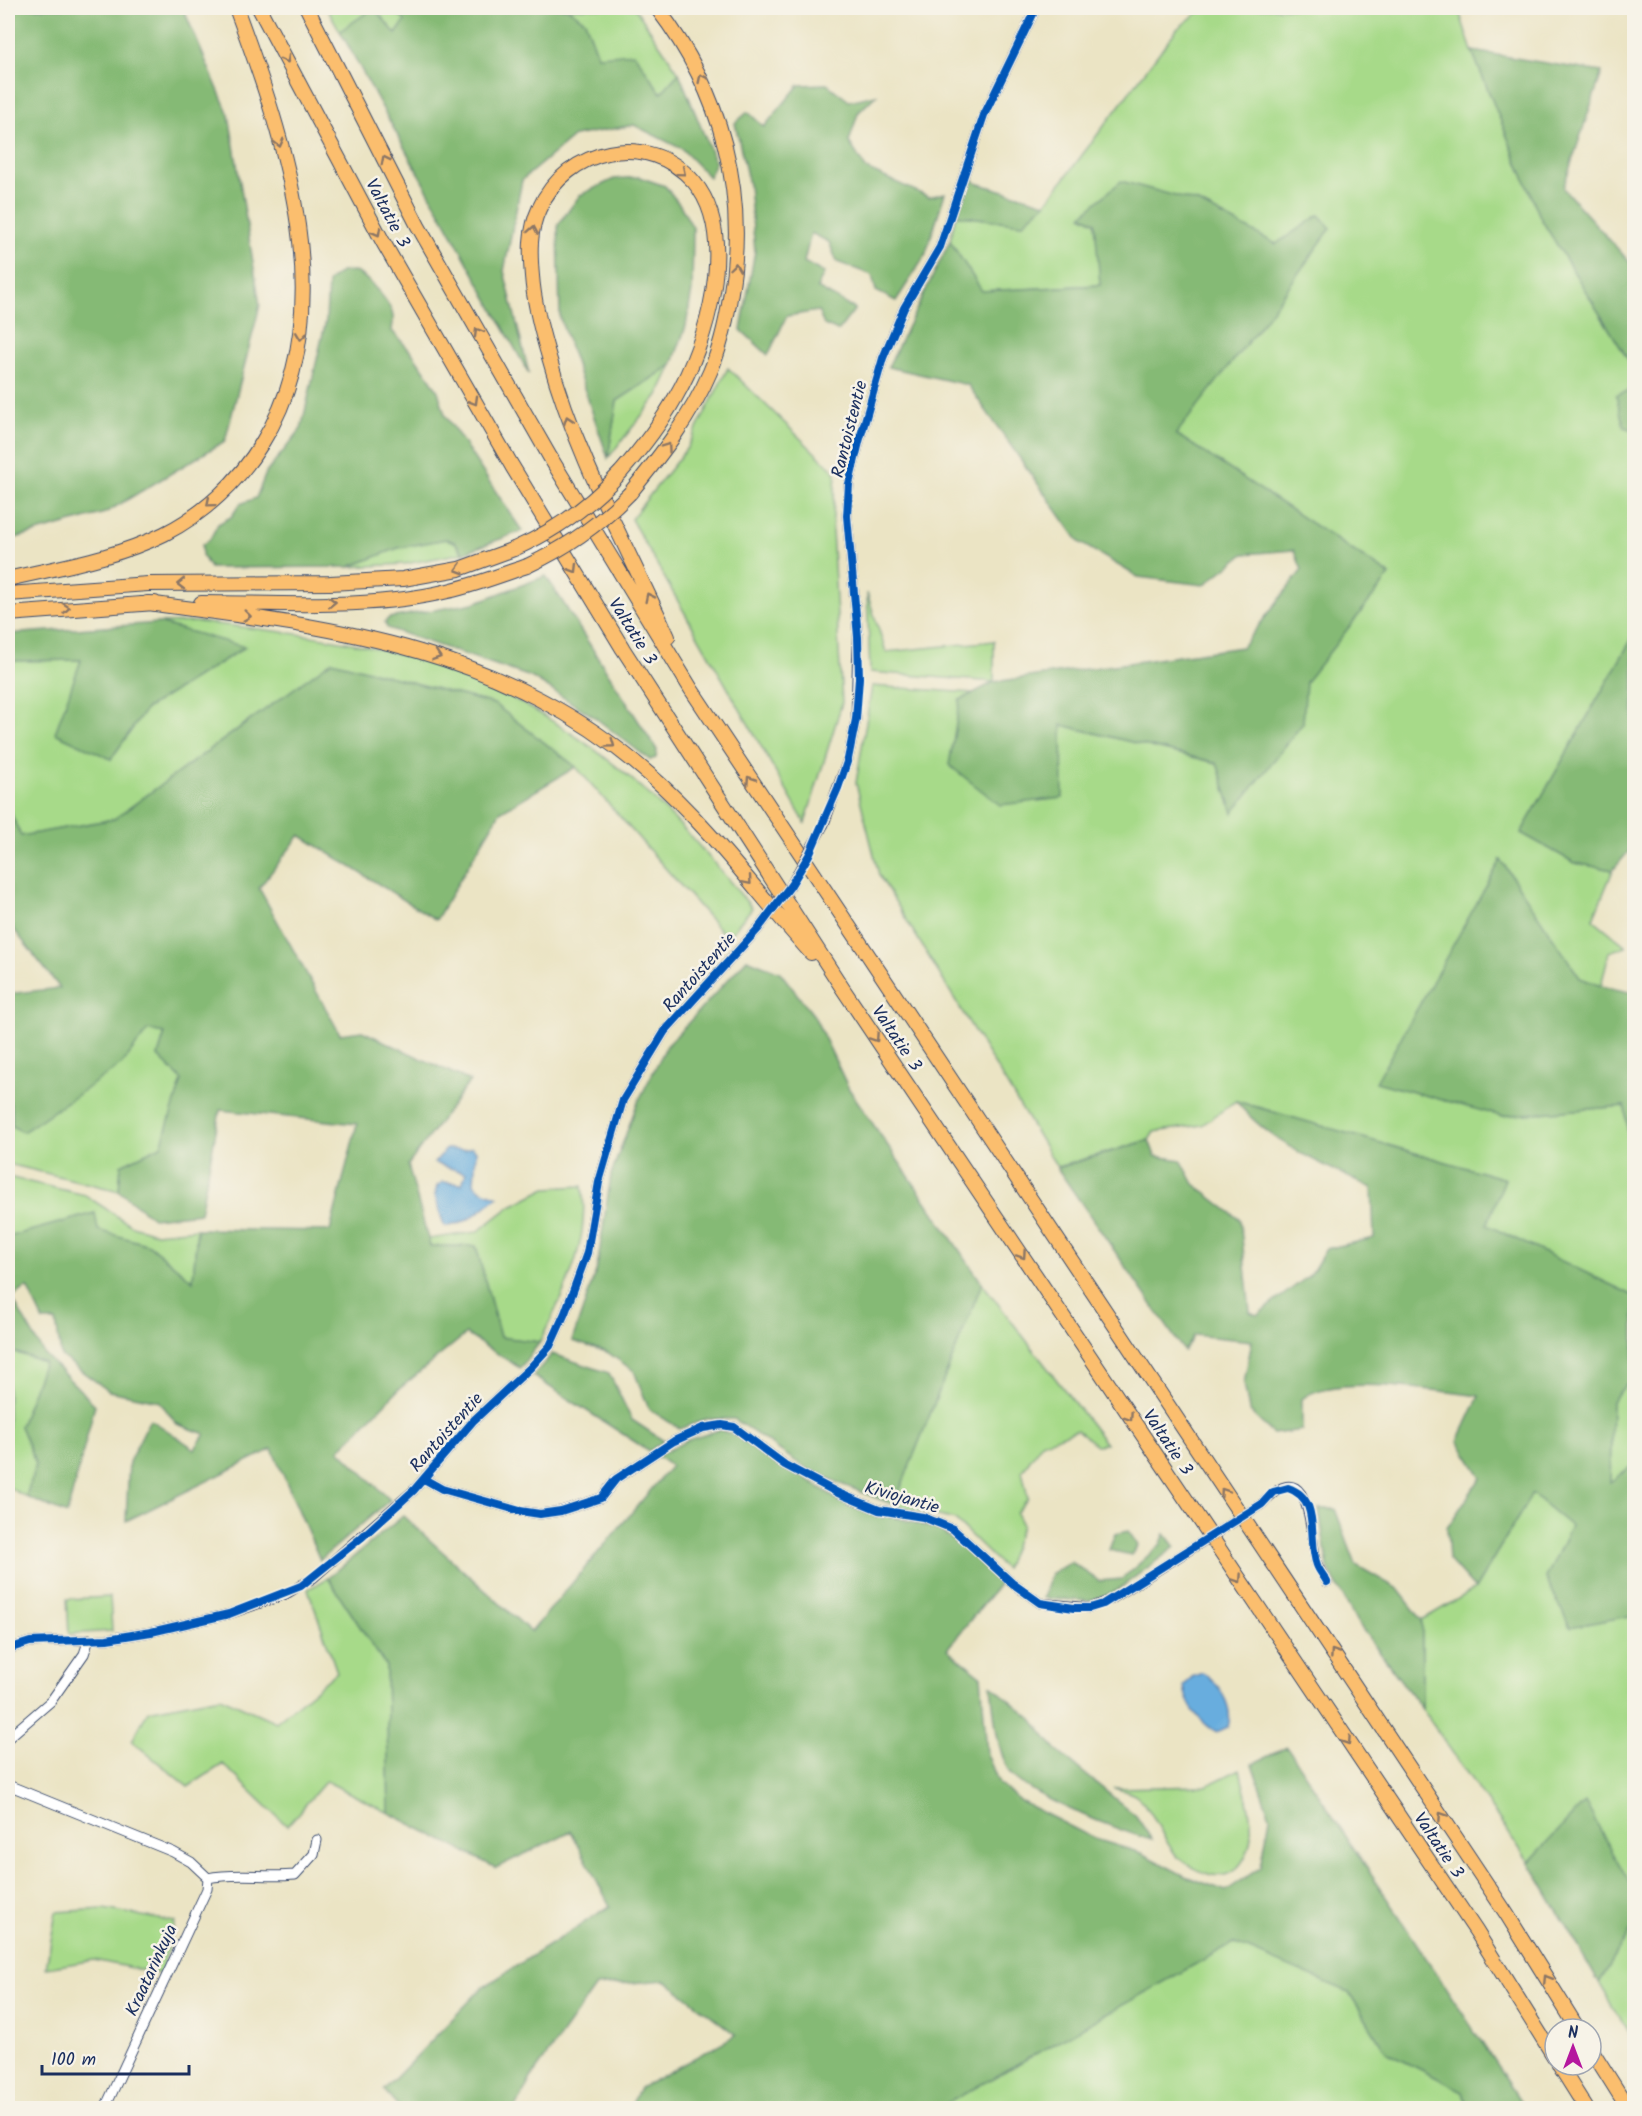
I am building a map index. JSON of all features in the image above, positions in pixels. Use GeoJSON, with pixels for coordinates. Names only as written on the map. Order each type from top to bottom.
{"type":"FeatureCollection","features":[{"type":"Feature","properties":{"kind":"highway"},"geometry":{"type":"LineString","coordinates":[[8,579],[125,550],[165,533],[192,517],[212,502],[246,466],[269,433],[293,379],[303,320],[303,267],[299,239],[278,139],[236,8]]}},
{"type":"Feature","properties":{"kind":"highway","name":"Valtatie 3"},"geometry":{"type":"LineString","coordinates":[[259,8],[383,242],[512,466],[623,650],[843,989],[1476,1931],[1543,2039]]}},
{"type":"Feature","properties":{"kind":"highway","name":"Valtatie 3"},"geometry":{"type":"LineString","coordinates":[[306,8],[418,226],[550,457],[691,689],[1131,1353],[1461,1845],[1570,2017]]}},
{"type":"Feature","properties":{"kind":"highway"},"geometry":{"type":"LineString","coordinates":[[8,614],[147,603],[362,602],[447,592],[527,566],[554,552],[600,522],[630,493],[680,428],[710,372],[726,322],[736,259],[736,204],[716,111],[689,53],[657,8]]}},
{"type":"Feature","properties":{"kind":"highway"},"geometry":{"type":"LineString","coordinates":[[8,594],[148,584],[330,583],[403,579],[459,569],[514,549],[557,527],[588,504],[621,472],[641,449],[676,396],[706,318],[716,275],[717,254],[708,206],[693,181],[680,169],[663,159],[626,151],[600,153],[585,160],[567,171],[549,189],[533,227],[532,278],[541,329],[572,428],[615,529],[691,689]]}},
{"type":"Feature","properties":{"kind":"highway"},"geometry":{"type":"LineString","coordinates":[[147,603],[291,622],[387,641],[444,658],[527,693],[608,741],[650,775],[691,816],[843,989]]}},
{"type":"Feature","properties":{"kind":"highway"},"geometry":{"type":"LineString","coordinates":[[1603,2068],[1628,2109]]}},
{"type":"Feature","properties":{"kind":"highway"},"geometry":{"type":"LineString","coordinates":[[1566,2077],[1586,2109]]}},
{"type":"Feature","properties":{"kind":"street","name":"Rantoistentie"},"geometry":{"type":"LineString","coordinates":[[8,1649],[30,1642],[89,1639],[151,1632],[205,1620],[286,1594],[313,1578],[361,1538],[424,1479],[474,1420],[530,1368],[550,1346],[587,1253],[599,1182],[623,1100],[665,1031],[758,929],[791,885],[824,824],[848,759],[856,719],[858,637],[847,516],[849,484],[859,442],[883,358],[904,308],[940,247],[984,115],[1036,8]]}},
{"type":"Feature","properties":{"kind":"street","name":"Kiviojantie"},"geometry":{"type":"LineString","coordinates":[[424,1479],[442,1489],[520,1510],[540,1514],[561,1511],[601,1498],[616,1479],[674,1441],[703,1428],[722,1425],[734,1427],[785,1465],[838,1493],[879,1510],[923,1517],[953,1528],[1012,1583],[1040,1603],[1074,1608],[1097,1606],[1262,1504],[1273,1492],[1282,1488],[1294,1490],[1308,1503],[1317,1564],[1327,1582]]}},
{"type":"Feature","properties":{"kind":"street"},"geometry":{"type":"LineString","coordinates":[[8,1738],[51,1701],[84,1654],[89,1639]]}},
{"type":"Feature","properties":{"kind":"street"},"geometry":{"type":"LineString","coordinates":[[8,1785],[173,1852],[196,1866],[208,1878],[220,1875],[261,1878],[295,1875],[314,1854],[317,1840]]}},
{"type":"Feature","properties":{"kind":"street","name":"Kraatarinkuja"},"geometry":{"type":"LineString","coordinates":[[105,2109],[207,1889],[208,1878]]}},
{"type":"Feature","properties":{"kind":"green space"},"geometry":{"type":"Polygon","coordinates":[[[8,8],[183,8],[229,115],[260,305],[225,441],[105,513],[8,540],[8,8]]]}},
{"type":"Feature","properties":{"kind":"green space"},"geometry":{"type":"Polygon","coordinates":[[[327,8],[374,8],[340,31],[327,8]]]}},
{"type":"Feature","properties":{"kind":"green space"},"geometry":{"type":"Polygon","coordinates":[[[374,8],[392,8],[406,21],[396,34],[374,8]]]}},
{"type":"Feature","properties":{"kind":"green space"},"geometry":{"type":"Polygon","coordinates":[[[374,8],[396,34],[405,21],[392,8],[567,8],[585,21],[598,56],[634,53],[661,93],[679,73],[715,162],[709,177],[682,149],[634,125],[574,136],[522,180],[504,271],[529,374],[340,31],[374,8]]]}},
{"type":"Feature","properties":{"kind":"green space"},"geometry":{"type":"Polygon","coordinates":[[[567,8],[635,8],[679,73],[661,94],[598,56],[585,21],[567,8]]]}},
{"type":"Feature","properties":{"kind":"green space"},"geometry":{"type":"Polygon","coordinates":[[[1204,8],[1458,8],[1472,51],[1541,219],[1634,369],[1634,389],[1617,395],[1624,427],[1634,430],[1634,635],[1521,833],[1575,863],[1613,870],[1593,919],[1626,946],[1609,952],[1601,986],[1580,978],[1500,861],[1501,1116],[1625,1106],[1634,1190],[1634,1296],[1486,1225],[1505,1179],[1236,1101],[1202,1125],[1154,1132],[1149,1140],[1057,1167],[879,875],[856,783],[872,686],[974,693],[960,700],[1217,763],[1233,812],[1303,723],[1305,682],[1390,575],[1175,434],[1264,321],[1319,215],[1276,244],[1197,202],[1083,216],[1095,222],[1101,285],[981,291],[950,241],[956,215],[1022,224],[1046,203],[1177,29],[1204,8]]]}},
{"type":"Feature","properties":{"kind":"green space"},"geometry":{"type":"Polygon","coordinates":[[[1472,51],[1602,72],[1563,188],[1634,267],[1634,369],[1541,219],[1472,51]]]}},
{"type":"Feature","properties":{"kind":"green space"},"geometry":{"type":"Polygon","coordinates":[[[827,84],[849,101],[876,95],[858,113],[849,142],[866,169],[929,197],[945,193],[925,256],[896,301],[876,291],[872,275],[837,262],[829,242],[811,233],[804,262],[824,273],[817,288],[855,309],[838,331],[824,325],[818,311],[787,316],[768,355],[741,330],[755,251],[749,185],[735,123],[748,112],[764,127],[799,85],[827,84]]]}},
{"type":"Feature","properties":{"kind":"green space"},"geometry":{"type":"Polygon","coordinates":[[[968,170],[976,183],[1046,203],[1022,224],[956,215],[968,170]]]}},
{"type":"Feature","properties":{"kind":"green space"},"geometry":{"type":"Polygon","coordinates":[[[639,177],[665,186],[680,205],[693,228],[692,290],[686,326],[672,365],[617,401],[608,458],[560,318],[558,225],[580,195],[614,179],[639,177]]]}},
{"type":"Feature","properties":{"kind":"green space"},"geometry":{"type":"Polygon","coordinates":[[[1121,181],[1197,202],[1276,244],[1319,215],[1331,228],[1264,321],[1176,434],[1390,575],[1306,682],[1303,723],[1233,813],[1217,763],[1062,725],[1063,798],[1000,805],[949,765],[960,700],[994,682],[1242,647],[1302,570],[1294,550],[1244,554],[1204,585],[1138,577],[1079,542],[968,385],[888,367],[950,241],[982,291],[1100,285],[1095,222],[1082,215],[1121,181]]]}},
{"type":"Feature","properties":{"kind":"green space"},"geometry":{"type":"Polygon","coordinates":[[[353,271],[371,284],[388,304],[392,311],[392,331],[413,354],[431,380],[438,391],[445,415],[522,531],[463,553],[455,542],[446,539],[398,548],[349,567],[210,568],[202,555],[202,545],[210,539],[218,524],[231,517],[240,504],[256,498],[266,473],[301,429],[326,320],[328,282],[341,272],[353,271]]]}},
{"type":"Feature","properties":{"kind":"green space"},"geometry":{"type":"Polygon","coordinates":[[[672,365],[658,395],[608,458],[617,401],[672,365]]]}},
{"type":"Feature","properties":{"kind":"green space"},"geometry":{"type":"Polygon","coordinates":[[[728,368],[836,473],[832,530],[842,703],[805,823],[631,519],[687,448],[728,368]]]}},
{"type":"Feature","properties":{"kind":"green space"},"geometry":{"type":"Polygon","coordinates":[[[1634,389],[1634,430],[1624,427],[1616,395],[1634,389]]]}},
{"type":"Feature","properties":{"kind":"green space"},"geometry":{"type":"Polygon","coordinates":[[[446,539],[455,542],[463,553],[405,564],[349,567],[398,548],[446,539]]]}},
{"type":"Feature","properties":{"kind":"green space"},"geometry":{"type":"Polygon","coordinates":[[[546,576],[657,750],[656,758],[650,760],[593,716],[531,677],[387,628],[385,622],[389,618],[474,603],[546,576]]]}},
{"type":"Feature","properties":{"kind":"green space"},"geometry":{"type":"Polygon","coordinates":[[[867,593],[886,652],[994,641],[994,682],[870,672],[867,593]]]}},
{"type":"Feature","properties":{"kind":"green space"},"geometry":{"type":"Polygon","coordinates":[[[200,622],[306,635],[385,650],[446,669],[515,700],[581,740],[641,787],[690,836],[752,908],[727,938],[576,767],[494,704],[332,661],[114,819],[21,836],[8,806],[8,661],[82,660],[111,759],[146,709],[244,648],[159,623],[200,622]]]}},
{"type":"Feature","properties":{"kind":"green space"},"geometry":{"type":"Polygon","coordinates":[[[159,623],[245,647],[146,709],[111,759],[55,733],[81,660],[8,661],[8,634],[159,623]]]}},
{"type":"Feature","properties":{"kind":"green space"},"geometry":{"type":"Polygon","coordinates":[[[1634,635],[1634,845],[1613,870],[1575,863],[1521,833],[1634,635]]]}},
{"type":"Feature","properties":{"kind":"green space"},"geometry":{"type":"Polygon","coordinates":[[[332,661],[494,704],[576,767],[500,812],[436,920],[300,835],[259,888],[340,1034],[362,1031],[470,1081],[408,1165],[430,1246],[476,1246],[500,1337],[540,1342],[520,1368],[466,1334],[398,1390],[339,1450],[390,1500],[320,1560],[272,1449],[126,1521],[129,1462],[150,1419],[195,1449],[205,1434],[177,1424],[159,1401],[109,1391],[61,1356],[56,1321],[43,1321],[27,1287],[12,1298],[44,1354],[95,1405],[67,1514],[26,1497],[36,1464],[20,1426],[44,1362],[8,1350],[8,1237],[95,1213],[98,1230],[149,1245],[193,1281],[197,1229],[330,1231],[357,1124],[220,1110],[200,1213],[153,1218],[119,1191],[121,1165],[161,1146],[182,1080],[158,1056],[165,1033],[148,1030],[122,1064],[23,1132],[12,1126],[12,1109],[8,1098],[8,994],[60,988],[8,922],[8,807],[21,836],[114,819],[332,661]]]}},
{"type":"Feature","properties":{"kind":"green space"},"geometry":{"type":"Polygon","coordinates":[[[1501,860],[1580,978],[1601,986],[1634,993],[1634,1190],[1625,1106],[1501,1116],[1376,1082],[1501,860]]]}},
{"type":"Feature","properties":{"kind":"green space"},"geometry":{"type":"Polygon","coordinates":[[[747,959],[780,972],[814,1016],[849,1089],[982,1283],[894,1505],[813,1473],[734,1419],[706,1419],[680,1429],[649,1409],[634,1371],[607,1352],[572,1341],[597,1268],[611,1175],[637,1104],[666,1047],[747,959]]]}},
{"type":"Feature","properties":{"kind":"green space"},"geometry":{"type":"Polygon","coordinates":[[[147,1030],[165,1033],[158,1056],[183,1080],[161,1146],[121,1165],[119,1191],[8,1164],[8,1098],[12,1109],[12,1126],[122,1064],[147,1030]]]}},
{"type":"Feature","properties":{"kind":"green space"},"geometry":{"type":"Polygon","coordinates":[[[1236,1101],[1505,1179],[1487,1225],[1634,1296],[1634,1375],[1612,1401],[1610,1482],[1634,1464],[1634,1615],[1570,1627],[1546,1578],[1571,1526],[1532,1494],[1475,1589],[1449,1560],[1447,1528],[1481,1477],[1458,1441],[1479,1396],[1387,1386],[1336,1387],[1316,1391],[1302,1399],[1302,1430],[1273,1434],[1249,1411],[1244,1383],[1252,1341],[1194,1335],[1184,1351],[1057,1168],[1149,1140],[1155,1156],[1181,1160],[1194,1184],[1240,1220],[1250,1312],[1257,1315],[1311,1274],[1326,1249],[1374,1238],[1372,1188],[1317,1162],[1281,1141],[1249,1116],[1236,1101]]]}},
{"type":"Feature","properties":{"kind":"green space"},"geometry":{"type":"Polygon","coordinates":[[[8,1177],[85,1195],[132,1226],[156,1233],[197,1229],[193,1281],[149,1245],[97,1230],[95,1213],[8,1237],[8,1177]]]}},
{"type":"Feature","properties":{"kind":"green space"},"geometry":{"type":"Polygon","coordinates":[[[582,1186],[584,1207],[579,1247],[566,1286],[540,1342],[500,1338],[476,1246],[430,1246],[428,1239],[477,1232],[511,1206],[546,1188],[582,1186]]]}},
{"type":"Feature","properties":{"kind":"green space"},"geometry":{"type":"Polygon","coordinates":[[[982,1283],[1106,1444],[1096,1445],[1077,1430],[1042,1443],[1022,1471],[1028,1498],[1016,1513],[1022,1525],[1005,1569],[955,1520],[894,1505],[982,1283]]]}},
{"type":"Feature","properties":{"kind":"green space"},"geometry":{"type":"Polygon","coordinates":[[[8,1350],[44,1362],[20,1426],[36,1464],[26,1497],[8,1487],[8,1350]]]}},
{"type":"Feature","properties":{"kind":"green space"},"geometry":{"type":"Polygon","coordinates":[[[552,1354],[609,1373],[632,1420],[664,1441],[649,1451],[533,1376],[552,1354]]]}},
{"type":"Feature","properties":{"kind":"green space"},"geometry":{"type":"Polygon","coordinates":[[[1634,1375],[1634,1464],[1610,1483],[1612,1401],[1634,1375]]]}},
{"type":"Feature","properties":{"kind":"green space"},"geometry":{"type":"Polygon","coordinates":[[[719,1430],[736,1435],[836,1498],[868,1510],[938,1529],[965,1549],[1001,1582],[947,1649],[981,1676],[987,1754],[999,1784],[1022,1802],[1095,1839],[1141,1853],[1185,1876],[1226,1891],[1261,1867],[1270,1817],[1252,1764],[1287,1747],[1525,2108],[1468,2108],[1463,2091],[1386,2052],[1349,1992],[1233,1943],[939,2108],[630,2108],[640,2088],[736,2035],[665,1980],[596,1986],[531,2078],[516,2108],[400,2108],[384,2090],[482,1988],[610,1906],[571,1831],[496,1868],[389,1813],[386,1666],[328,1578],[403,1516],[531,1632],[671,1466],[657,1456],[688,1440],[719,1430]]]}},
{"type":"Feature","properties":{"kind":"green space"},"geometry":{"type":"Polygon","coordinates":[[[1532,1494],[1572,1526],[1546,1578],[1570,1627],[1634,1615],[1634,1891],[1585,1803],[1529,1862],[1422,1709],[1422,1620],[1475,1589],[1532,1494]]]}},
{"type":"Feature","properties":{"kind":"green space"},"geometry":{"type":"Polygon","coordinates":[[[1319,1509],[1335,1509],[1356,1565],[1398,1589],[1422,1620],[1422,1709],[1357,1622],[1328,1568],[1319,1509]]]}},
{"type":"Feature","properties":{"kind":"green space"},"geometry":{"type":"Polygon","coordinates":[[[1128,1531],[1138,1545],[1131,1555],[1109,1550],[1115,1534],[1128,1531]]]}},
{"type":"Feature","properties":{"kind":"green space"},"geometry":{"type":"Polygon","coordinates":[[[1165,1534],[1175,1547],[1116,1591],[1090,1601],[1043,1598],[1051,1574],[1071,1562],[1099,1581],[1122,1579],[1160,1545],[1165,1534]]]}},
{"type":"Feature","properties":{"kind":"green space"},"geometry":{"type":"Polygon","coordinates":[[[328,1578],[386,1666],[389,1813],[326,1781],[287,1826],[223,1764],[188,1787],[132,1741],[148,1711],[220,1697],[276,1722],[337,1672],[308,1589],[328,1578]]]}},
{"type":"Feature","properties":{"kind":"green space"},"geometry":{"type":"Polygon","coordinates":[[[110,1597],[112,1631],[69,1634],[67,1599],[110,1597]]]}},
{"type":"Feature","properties":{"kind":"green space"},"geometry":{"type":"Polygon","coordinates":[[[991,1685],[1032,1719],[1056,1750],[1136,1816],[1152,1840],[1074,1811],[1031,1790],[1016,1779],[1008,1770],[1001,1750],[991,1685]]]}},
{"type":"Feature","properties":{"kind":"green space"},"geometry":{"type":"Polygon","coordinates":[[[1240,1769],[1251,1819],[1250,1844],[1246,1856],[1238,1867],[1224,1875],[1200,1871],[1178,1857],[1143,1802],[1131,1793],[1114,1788],[1206,1786],[1240,1769]]]}},
{"type":"Feature","properties":{"kind":"green space"},"geometry":{"type":"Polygon","coordinates":[[[1585,1802],[1634,1891],[1634,1925],[1599,1983],[1529,1862],[1585,1802]]]}},
{"type":"Feature","properties":{"kind":"green space"},"geometry":{"type":"Polygon","coordinates":[[[104,1909],[175,1922],[161,1974],[94,1960],[46,1968],[56,1912],[104,1909]]]}},
{"type":"Feature","properties":{"kind":"green space"},"geometry":{"type":"Polygon","coordinates":[[[1634,1925],[1634,2040],[1599,1983],[1634,1925]]]}},
{"type":"Feature","properties":{"kind":"green space"},"geometry":{"type":"Polygon","coordinates":[[[1233,1943],[1349,1992],[1386,2052],[1463,2091],[1468,2108],[939,2108],[1233,1943]]]}},
{"type":"Feature","properties":{"kind":"water"},"geometry":{"type":"Polygon","coordinates":[[[472,1147],[476,1151],[474,1184],[481,1190],[498,1197],[467,1220],[444,1226],[435,1195],[437,1186],[443,1182],[462,1184],[466,1173],[434,1163],[446,1149],[464,1150],[472,1147]]]}},
{"type":"Feature","properties":{"kind":"water"},"geometry":{"type":"Polygon","coordinates":[[[1202,1673],[1219,1688],[1227,1704],[1228,1727],[1217,1732],[1195,1713],[1185,1693],[1184,1686],[1192,1677],[1202,1673]]]}},
{"type":"Feature","properties":{"kind":"cycle path"},"geometry":{"type":"LineString","coordinates":[[8,1649],[30,1642],[107,1639],[151,1632],[229,1614],[301,1586],[361,1538],[414,1490],[474,1420],[530,1368],[550,1346],[587,1253],[599,1182],[623,1100],[665,1031],[758,929],[791,885],[809,855],[838,788],[848,759],[856,719],[859,678],[858,637],[847,516],[849,484],[859,442],[883,358],[904,308],[940,247],[984,115],[1036,8]]}},
{"type":"Feature","properties":{"kind":"cycle path"},"geometry":{"type":"LineString","coordinates":[[424,1479],[442,1489],[520,1511],[540,1514],[561,1511],[601,1498],[616,1479],[674,1441],[703,1428],[722,1425],[734,1427],[785,1465],[838,1493],[879,1510],[923,1517],[953,1529],[1012,1583],[1040,1603],[1074,1608],[1090,1608],[1103,1604],[1262,1504],[1273,1492],[1288,1488],[1299,1493],[1309,1510],[1314,1555],[1327,1582]]}}]}
